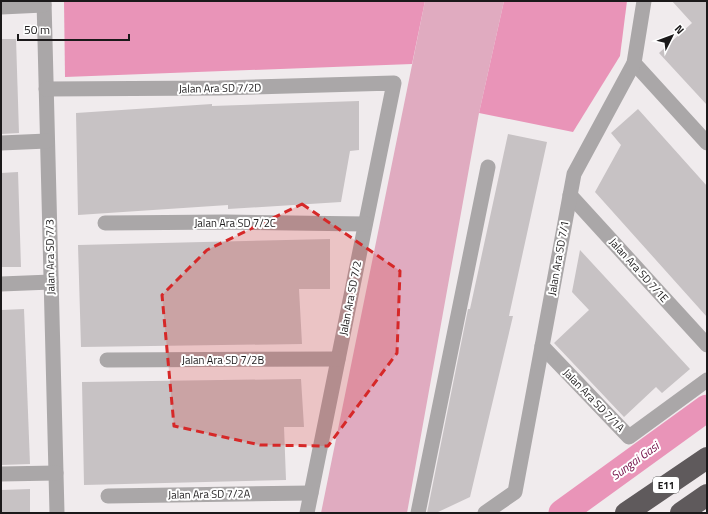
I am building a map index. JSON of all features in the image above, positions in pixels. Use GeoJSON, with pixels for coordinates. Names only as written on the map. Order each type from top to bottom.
{"type":"FeatureCollection","features":[{"type":"Feature","properties":{"kind":"highway","name":"E11"},"geometry":{"type":"LineString","coordinates":[[626,513],[707,458]]}},
{"type":"Feature","properties":{"kind":"highway"},"geometry":{"type":"LineString","coordinates":[[681,513],[707,495]]}},
{"type":"Feature","properties":{"kind":"street","name":"Jalan Ara SD 7/1"},"geometry":{"type":"LineString","coordinates":[[485,513],[515,492],[574,174],[634,63],[644,1]]}},
{"type":"Feature","properties":{"kind":"street"},"geometry":{"type":"LineString","coordinates":[[1,7],[44,3]]}},
{"type":"Feature","properties":{"kind":"street","name":"Jalan Ara SD 7/3"},"geometry":{"type":"LineString","coordinates":[[44,3],[57,513]]}},
{"type":"Feature","properties":{"kind":"street"},"geometry":{"type":"LineString","coordinates":[[634,63],[707,143]]}},
{"type":"Feature","properties":{"kind":"street","name":"Jalan Ara SD 7/2D"},"geometry":{"type":"LineString","coordinates":[[46,89],[219,88],[394,83]]}},
{"type":"Feature","properties":{"kind":"street","name":"Jalan Ara SD 7/2"},"geometry":{"type":"LineString","coordinates":[[307,513],[394,83]]}},
{"type":"Feature","properties":{"kind":"street"},"geometry":{"type":"LineString","coordinates":[[1,143],[47,141]]}},
{"type":"Feature","properties":{"kind":"street"},"geometry":{"type":"LineString","coordinates":[[418,513],[488,166]]}},
{"type":"Feature","properties":{"kind":"street","name":"Jalan Ara SD 7/1E"},"geometry":{"type":"LineString","coordinates":[[570,195],[707,344]]}},
{"type":"Feature","properties":{"kind":"street","name":"Jalan Ara SD 7/2C"},"geometry":{"type":"LineString","coordinates":[[105,223],[226,222],[365,224]]}},
{"type":"Feature","properties":{"kind":"street"},"geometry":{"type":"LineString","coordinates":[[1,284],[51,282]]}},
{"type":"Feature","properties":{"kind":"street","name":"Jalan Ara SD 7/1A"},"geometry":{"type":"LineString","coordinates":[[542,346],[630,437],[707,380]]}},
{"type":"Feature","properties":{"kind":"street","name":"Jalan Ara SD 7/2B"},"geometry":{"type":"LineString","coordinates":[[107,360],[338,359]]}},
{"type":"Feature","properties":{"kind":"street"},"geometry":{"type":"LineString","coordinates":[[1,474],[56,473]]}},
{"type":"Feature","properties":{"kind":"street","name":"Jalan Ara SD 7/2A"},"geometry":{"type":"LineString","coordinates":[[108,496],[311,493]]}},
{"type":"Feature","properties":{"kind":"highlighted area"},"geometry":{"type":"Polygon","coordinates":[[[302,204],[400,271],[397,353],[328,446],[260,445],[174,426],[162,295],[207,250],[302,204]]]}},
{"type":"Feature","properties":{"kind":"shaded area"},"geometry":{"type":"Polygon","coordinates":[[[64,1],[425,1],[412,64],[65,77],[64,1]]]}},
{"type":"Feature","properties":{"kind":"shaded area"},"geometry":{"type":"Polygon","coordinates":[[[425,1],[504,1],[479,113],[407,513],[321,513],[425,1]]]}},
{"type":"Feature","properties":{"kind":"shaded area"},"geometry":{"type":"Polygon","coordinates":[[[504,1],[627,1],[620,56],[573,132],[479,113],[504,1]]]}},
{"type":"Feature","properties":{"kind":"building"},"geometry":{"type":"Polygon","coordinates":[[[672,1],[707,1],[707,105],[659,53],[692,23],[672,1]]]}},
{"type":"Feature","properties":{"kind":"building"},"geometry":{"type":"Polygon","coordinates":[[[1,39],[16,39],[19,133],[1,134],[1,39]]]}},
{"type":"Feature","properties":{"kind":"building"},"geometry":{"type":"Polygon","coordinates":[[[359,101],[359,150],[350,151],[341,202],[228,209],[228,205],[78,215],[76,113],[212,104],[212,106],[359,101]]]}},
{"type":"Feature","properties":{"kind":"building"},"geometry":{"type":"Polygon","coordinates":[[[638,109],[707,186],[707,317],[595,192],[621,145],[611,133],[638,109]]]}},
{"type":"Feature","properties":{"kind":"building"},"geometry":{"type":"Polygon","coordinates":[[[508,134],[547,142],[509,316],[513,316],[470,497],[436,513],[427,513],[468,309],[470,309],[508,134]]]}},
{"type":"Feature","properties":{"kind":"building"},"geometry":{"type":"Polygon","coordinates":[[[18,172],[21,267],[1,267],[1,173],[18,172]]]}},
{"type":"Feature","properties":{"kind":"building"},"geometry":{"type":"Polygon","coordinates":[[[330,239],[330,289],[299,289],[302,344],[81,347],[78,245],[330,239]]]}},
{"type":"Feature","properties":{"kind":"building"},"geometry":{"type":"Polygon","coordinates":[[[580,250],[690,369],[662,393],[656,387],[624,417],[554,343],[589,310],[572,292],[580,250]]]}},
{"type":"Feature","properties":{"kind":"building"},"geometry":{"type":"Polygon","coordinates":[[[24,309],[30,464],[1,465],[1,310],[24,309]]]}},
{"type":"Feature","properties":{"kind":"building"},"geometry":{"type":"Polygon","coordinates":[[[301,379],[304,427],[284,427],[286,480],[84,485],[82,382],[301,379]]]}},
{"type":"Feature","properties":{"kind":"building"},"geometry":{"type":"Polygon","coordinates":[[[30,489],[30,513],[1,513],[1,490],[30,489]]]}},
{"type":"Feature","properties":{"kind":"waterway","name":"Sungai Gasi"},"geometry":{"type":"LineString","coordinates":[[562,513],[707,408]]}}]}
